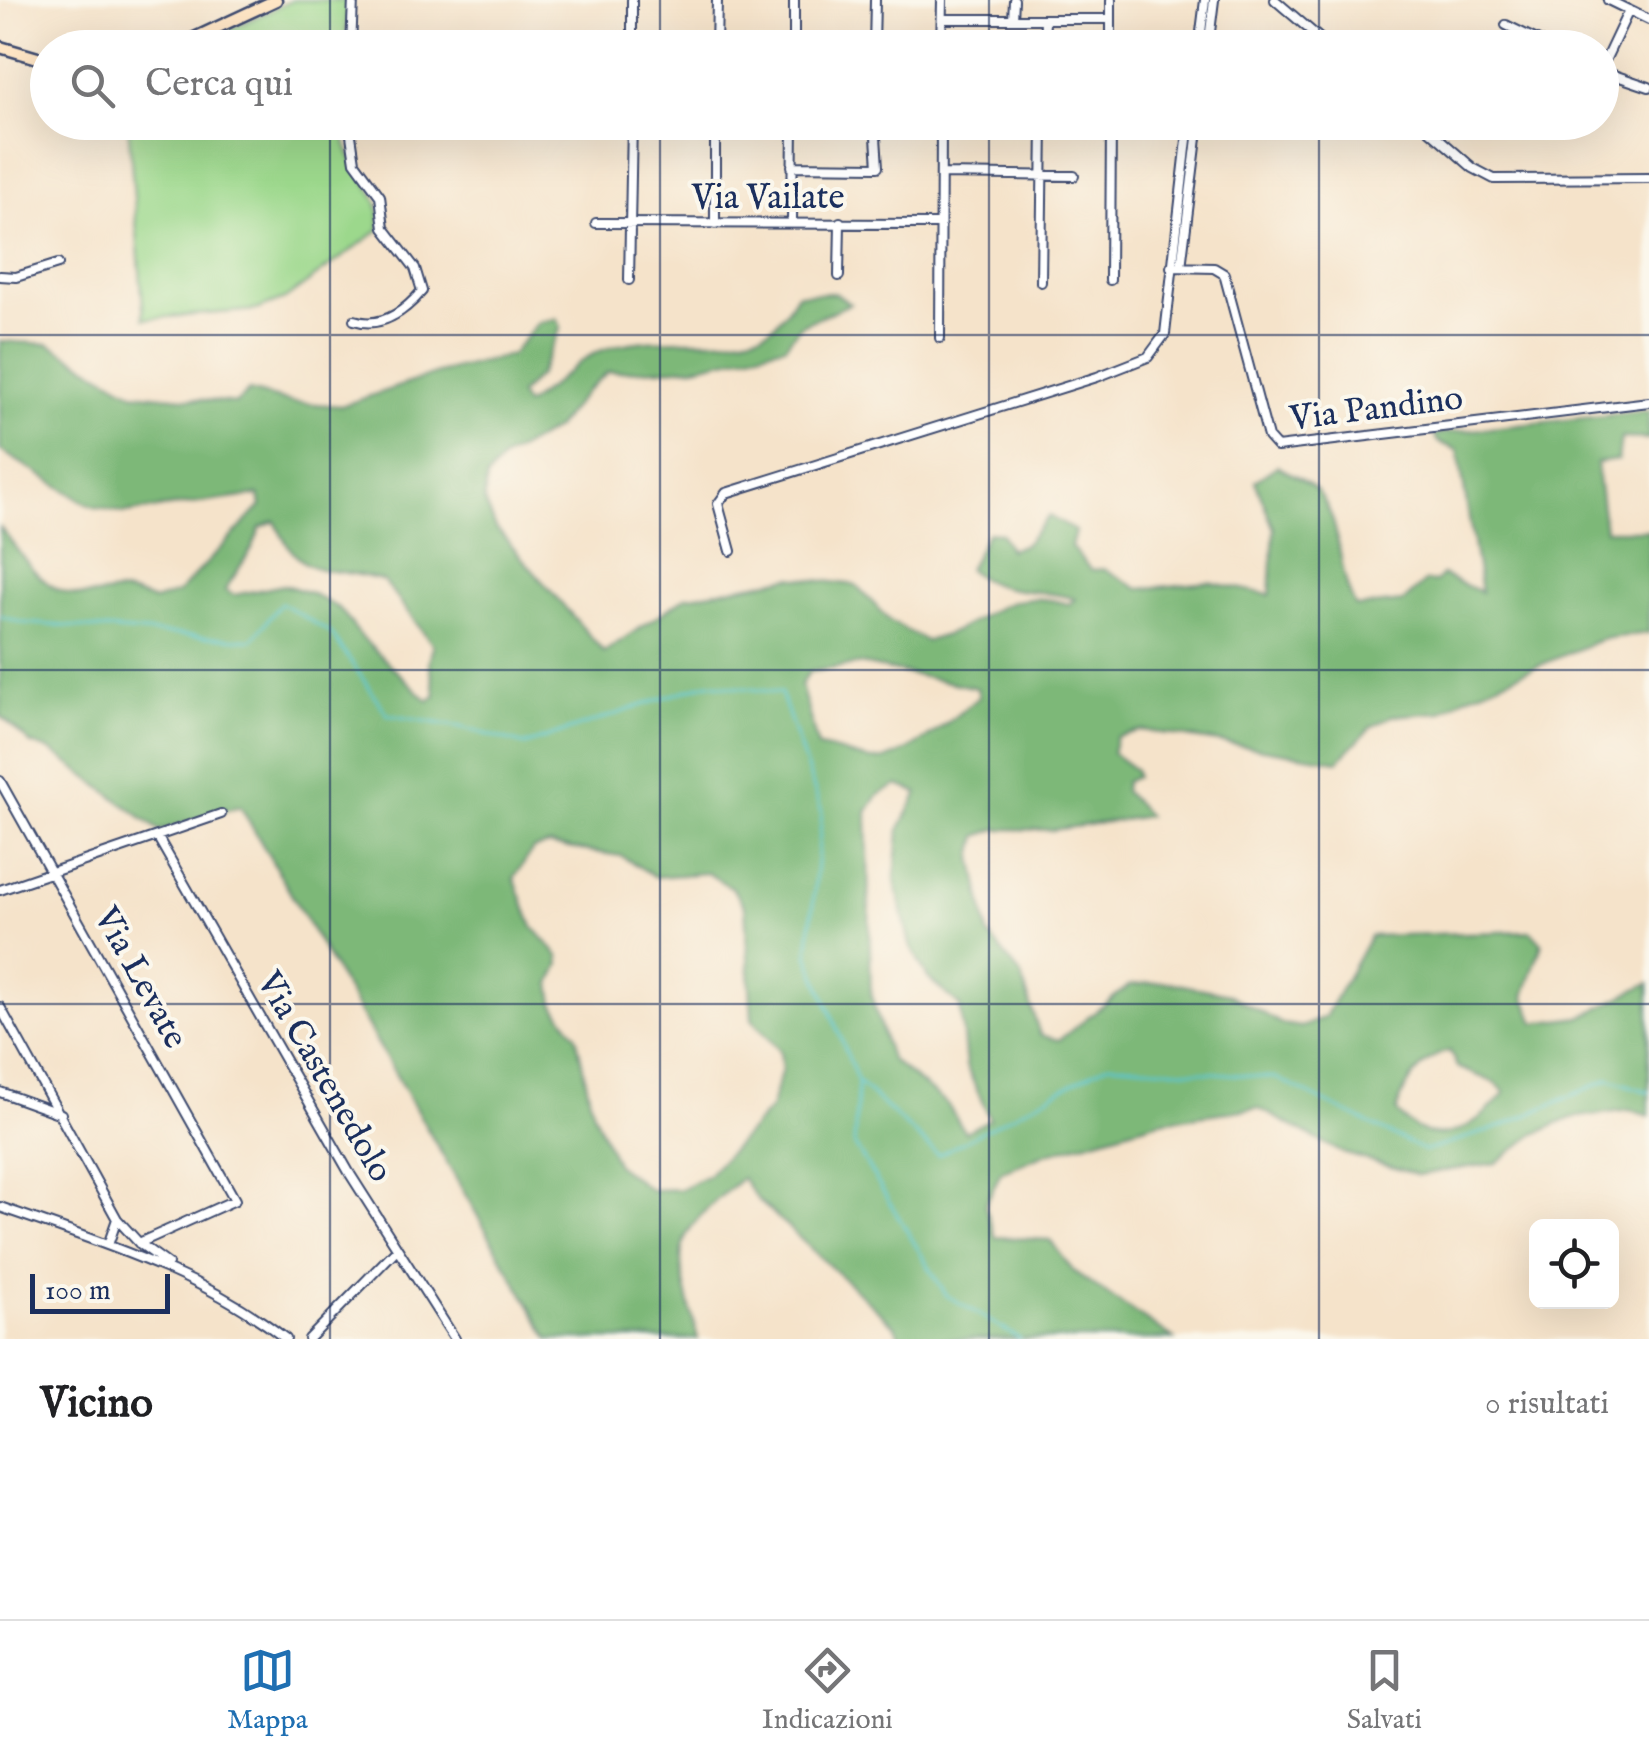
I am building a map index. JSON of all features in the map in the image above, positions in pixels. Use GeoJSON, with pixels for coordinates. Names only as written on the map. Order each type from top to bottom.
{"type":"FeatureCollection","features":[{"type":"Feature","properties":{"kind":"street"},"geometry":{"type":"LineString","coordinates":[[212,30],[276,0]]}},
{"type":"Feature","properties":{"kind":"street"},"geometry":{"type":"LineString","coordinates":[[352,30],[353,0]]}},
{"type":"Feature","properties":{"kind":"street"},"geometry":{"type":"LineString","coordinates":[[632,0],[632,30]]}},
{"type":"Feature","properties":{"kind":"street"},"geometry":{"type":"LineString","coordinates":[[716,30],[717,0]]}},
{"type":"Feature","properties":{"kind":"street"},"geometry":{"type":"LineString","coordinates":[[794,0],[794,30]]}},
{"type":"Feature","properties":{"kind":"street"},"geometry":{"type":"LineString","coordinates":[[874,30],[875,0]]}},
{"type":"Feature","properties":{"kind":"street"},"geometry":{"type":"LineString","coordinates":[[942,0],[942,30]]}},
{"type":"Feature","properties":{"kind":"street"},"geometry":{"type":"LineString","coordinates":[[1014,0],[1014,19]]}},
{"type":"Feature","properties":{"kind":"street"},"geometry":{"type":"LineString","coordinates":[[1112,0],[1112,30]]}},
{"type":"Feature","properties":{"kind":"street"},"geometry":{"type":"LineString","coordinates":[[1201,30],[1205,0]]}},
{"type":"Feature","properties":{"kind":"street"},"geometry":{"type":"LineString","coordinates":[[1210,30],[1214,0]]}},
{"type":"Feature","properties":{"kind":"street"},"geometry":{"type":"LineString","coordinates":[[1275,0],[1310,30]]}},
{"type":"Feature","properties":{"kind":"street"},"geometry":{"type":"LineString","coordinates":[[1608,0],[1649,20]]}},
{"type":"Feature","properties":{"kind":"street"},"geometry":{"type":"LineString","coordinates":[[1619,31],[1629,10]]}},
{"type":"Feature","properties":{"kind":"street"},"geometry":{"type":"LineString","coordinates":[[942,18],[1112,19]]}},
{"type":"Feature","properties":{"kind":"street"},"geometry":{"type":"LineString","coordinates":[[1044,19],[1044,30]]}},
{"type":"Feature","properties":{"kind":"street"},"geometry":{"type":"LineString","coordinates":[[1506,24],[1518,30]]}},
{"type":"Feature","properties":{"kind":"street"},"geometry":{"type":"LineString","coordinates":[[0,47],[30,56]]}},
{"type":"Feature","properties":{"kind":"street"},"geometry":{"type":"LineString","coordinates":[[1619,75],[1649,87]]}},
{"type":"Feature","properties":{"kind":"street"},"geometry":{"type":"LineString","coordinates":[[350,140],[355,162],[384,206],[384,228],[415,268],[422,291],[391,318],[366,324],[354,320]]}},
{"type":"Feature","properties":{"kind":"street"},"geometry":{"type":"LineString","coordinates":[[629,280],[632,140]]}},
{"type":"Feature","properties":{"kind":"street"},"geometry":{"type":"LineString","coordinates":[[715,224],[716,140]]}},
{"type":"Feature","properties":{"kind":"street"},"geometry":{"type":"LineString","coordinates":[[792,221],[793,140]]}},
{"type":"Feature","properties":{"kind":"street"},"geometry":{"type":"LineString","coordinates":[[792,166],[878,167],[876,140]]}},
{"type":"Feature","properties":{"kind":"street"},"geometry":{"type":"LineString","coordinates":[[940,338],[941,140]]}},
{"type":"Feature","properties":{"kind":"street"},"geometry":{"type":"LineString","coordinates":[[1041,282],[1043,140]]}},
{"type":"Feature","properties":{"kind":"street"},"geometry":{"type":"LineString","coordinates":[[1110,280],[1111,140]]}},
{"type":"Feature","properties":{"kind":"street"},"geometry":{"type":"LineString","coordinates":[[731,551],[718,504],[732,490],[1097,377],[1148,356],[1165,334],[1188,140]]}},
{"type":"Feature","properties":{"kind":"street"},"geometry":{"type":"LineString","coordinates":[[1182,267],[1197,140]]}},
{"type":"Feature","properties":{"kind":"street"},"geometry":{"type":"LineString","coordinates":[[1441,140],[1473,168],[1494,179],[1649,178]]}},
{"type":"Feature","properties":{"kind":"street"},"geometry":{"type":"LineString","coordinates":[[941,174],[1074,176]]}},
{"type":"Feature","properties":{"kind":"street"},"geometry":{"type":"LineString","coordinates":[[839,276],[840,222]]}},
{"type":"Feature","properties":{"kind":"street","name":"Via Vailate"},"geometry":{"type":"LineString","coordinates":[[596,223],[940,224]]}},
{"type":"Feature","properties":{"kind":"street"},"geometry":{"type":"LineString","coordinates":[[0,276],[16,276],[58,264]]}},
{"type":"Feature","properties":{"kind":"street","name":"Via Pandino"},"geometry":{"type":"LineString","coordinates":[[1170,267],[1216,268],[1224,274],[1268,438],[1276,447],[1649,402]]}},
{"type":"Feature","properties":{"kind":"street","name":"Via Levate"},"geometry":{"type":"LineString","coordinates":[[0,781],[234,1200],[139,1243]]}},
{"type":"Feature","properties":{"kind":"street"},"geometry":{"type":"LineString","coordinates":[[0,890],[221,814]]}},
{"type":"Feature","properties":{"kind":"street","name":"Via Castenedolo"},"geometry":{"type":"LineString","coordinates":[[156,836],[397,1249],[455,1339]]}},
{"type":"Feature","properties":{"kind":"street"},"geometry":{"type":"LineString","coordinates":[[0,1007],[118,1219],[139,1243],[180,1272],[234,1301],[286,1339]]}},
{"type":"Feature","properties":{"kind":"street"},"geometry":{"type":"LineString","coordinates":[[0,1092],[61,1114]]}},
{"type":"Feature","properties":{"kind":"street"},"geometry":{"type":"LineString","coordinates":[[0,1208],[180,1272]]}},
{"type":"Feature","properties":{"kind":"street"},"geometry":{"type":"LineString","coordinates":[[108,1245],[118,1219]]}},
{"type":"Feature","properties":{"kind":"street"},"geometry":{"type":"LineString","coordinates":[[309,1339],[397,1249]]}},
{"type":"Feature","properties":{"kind":"green space"},"geometry":{"type":"Polygon","coordinates":[[[293,0],[347,0],[346,30],[228,30],[293,0]]]}},
{"type":"Feature","properties":{"kind":"green space"},"geometry":{"type":"Polygon","coordinates":[[[129,140],[346,140],[376,201],[379,230],[285,299],[256,310],[144,319],[129,140]]]}},
{"type":"Feature","properties":{"kind":"green space"},"geometry":{"type":"Polygon","coordinates":[[[836,293],[850,304],[801,325],[785,346],[695,367],[608,372],[587,390],[555,429],[502,459],[487,477],[484,500],[496,528],[604,652],[686,597],[791,577],[856,585],[890,621],[926,641],[1010,603],[1046,599],[1069,604],[1075,599],[1005,588],[968,569],[988,532],[1001,533],[1009,550],[1025,544],[1049,516],[1075,531],[1071,547],[1091,570],[1105,569],[1139,589],[1209,582],[1270,595],[1274,529],[1255,481],[1277,466],[1309,484],[1327,505],[1356,607],[1403,602],[1426,581],[1436,582],[1442,575],[1481,592],[1458,450],[1438,442],[1434,434],[1649,411],[1649,439],[1621,438],[1618,460],[1596,463],[1605,530],[1649,530],[1649,633],[1602,639],[1465,697],[1441,712],[1392,716],[1371,727],[1338,761],[1142,730],[1116,737],[1112,753],[1135,770],[1136,777],[1125,782],[1124,791],[1148,816],[1053,830],[996,829],[978,836],[973,857],[988,934],[1021,975],[1040,1035],[1059,1040],[1130,985],[1167,982],[1229,994],[1282,1024],[1302,1027],[1325,1017],[1370,936],[1531,931],[1542,943],[1524,996],[1535,1023],[1581,1017],[1649,983],[1649,1116],[1630,1110],[1571,1118],[1535,1134],[1496,1163],[1418,1175],[1343,1153],[1258,1108],[1160,1121],[1045,1154],[1001,1172],[985,1205],[995,1237],[1050,1240],[1073,1271],[1174,1339],[902,1339],[895,1326],[758,1200],[742,1178],[699,1217],[682,1248],[684,1283],[698,1339],[549,1339],[240,806],[160,831],[52,751],[31,744],[0,715],[0,527],[32,569],[64,592],[88,596],[120,592],[154,601],[178,593],[261,506],[259,495],[125,513],[91,506],[0,450],[0,341],[49,344],[133,393],[236,403],[249,391],[291,402],[341,406],[438,373],[511,355],[538,323],[557,319],[561,327],[539,375],[519,395],[525,405],[591,355],[619,345],[761,333],[777,322],[797,294],[836,293]],[[275,521],[260,528],[253,547],[225,590],[234,595],[284,585],[311,593],[340,609],[362,638],[428,701],[436,696],[429,662],[433,645],[384,581],[306,563],[295,555],[275,521]],[[861,664],[809,672],[801,685],[818,747],[872,760],[885,759],[914,746],[979,697],[977,688],[861,664]],[[898,785],[878,795],[867,812],[871,994],[890,1059],[947,1104],[965,1132],[990,1119],[966,1066],[960,1006],[928,978],[910,945],[895,881],[899,830],[918,793],[898,785]],[[549,845],[533,849],[514,878],[533,927],[559,956],[560,964],[551,983],[554,1004],[576,1035],[593,1113],[617,1165],[651,1190],[680,1189],[708,1175],[770,1109],[782,1069],[780,1051],[752,1019],[745,907],[732,888],[707,873],[656,877],[621,856],[549,845]],[[1450,1051],[1431,1059],[1409,1083],[1397,1112],[1425,1132],[1453,1132],[1467,1126],[1505,1093],[1496,1083],[1457,1067],[1450,1051]]]}},
{"type":"Feature","properties":{"kind":"waterway"},"geometry":{"type":"LineString","coordinates":[[0,616],[24,623],[252,640],[281,603],[331,633],[388,715],[461,727],[525,745],[708,683],[781,693],[822,812],[808,955],[858,1082],[938,1155],[1109,1064],[1276,1078],[1425,1151],[1503,1126],[1609,1079],[1649,1092]]}},
{"type":"Feature","properties":{"kind":"waterway"},"geometry":{"type":"LineString","coordinates":[[858,1083],[854,1144],[946,1295],[1020,1339]]}}]}
